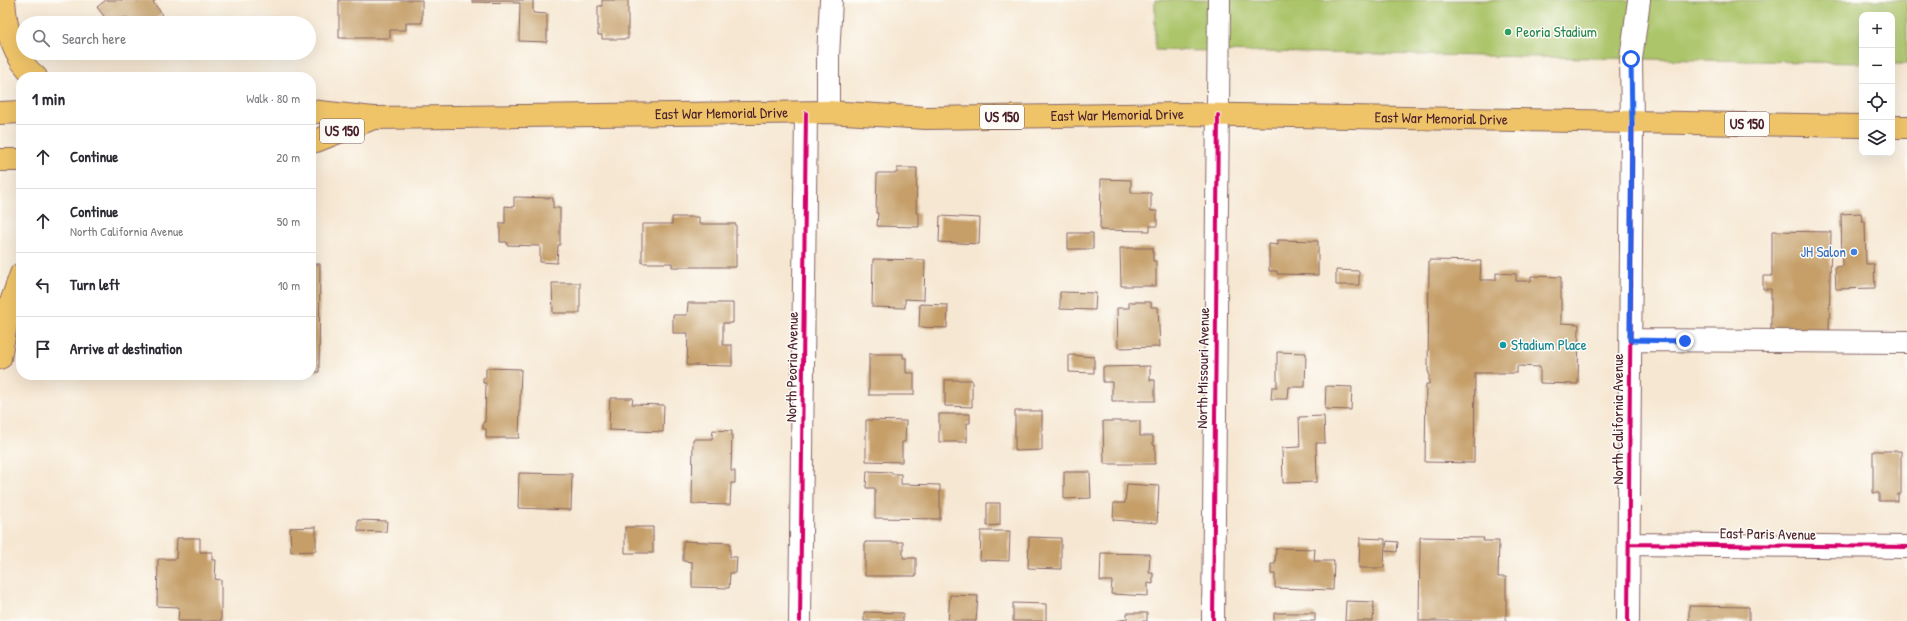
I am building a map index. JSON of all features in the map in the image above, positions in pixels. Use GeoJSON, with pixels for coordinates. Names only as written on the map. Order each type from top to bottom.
{"type":"FeatureCollection","features":[{"type":"Feature","properties":{"kind":"highway"},"geometry":{"type":"LineString","coordinates":[[4,0],[8,33],[16,53]]}},
{"type":"Feature","properties":{"kind":"highway"},"geometry":{"type":"LineString","coordinates":[[20,60],[31,72]]}},
{"type":"Feature","properties":{"kind":"highway"},"geometry":{"type":"LineString","coordinates":[[0,112],[16,112]]}},
{"type":"Feature","properties":{"kind":"highway","name":"East War Memorial Drive"},"geometry":{"type":"LineString","coordinates":[[316,112],[372,118],[828,112],[926,118],[1218,115],[1859,126]]}},
{"type":"Feature","properties":{"kind":"highway","name":"East War Memorial Drive"},"geometry":{"type":"LineString","coordinates":[[316,141],[372,118]]}},
{"type":"Feature","properties":{"kind":"highway"},"geometry":{"type":"LineString","coordinates":[[1895,127],[1907,127]]}},
{"type":"Feature","properties":{"kind":"highway"},"geometry":{"type":"LineString","coordinates":[[0,160],[16,160]]}},
{"type":"Feature","properties":{"kind":"highway"},"geometry":{"type":"LineString","coordinates":[[0,358],[10,308],[16,289]]}},
{"type":"Feature","properties":{"kind":"street"},"geometry":{"type":"LineString","coordinates":[[828,112],[828,57],[831,0]]}},
{"type":"Feature","properties":{"kind":"street","name":"North Missouri Avenue"},"geometry":{"type":"LineString","coordinates":[[1213,621],[1219,0]]}},
{"type":"Feature","properties":{"kind":"street","name":"North California Avenue"},"geometry":{"type":"LineString","coordinates":[[1628,621],[1632,122],[1631,59],[1639,0]]}},
{"type":"Feature","properties":{"kind":"street","name":"North Peoria Avenue"},"geometry":{"type":"LineString","coordinates":[[800,621],[806,112]]}},
{"type":"Feature","properties":{"kind":"street"},"geometry":{"type":"LineString","coordinates":[[1630,340],[1907,342]]}},
{"type":"Feature","properties":{"kind":"street","name":"East Paris Avenue"},"geometry":{"type":"LineString","coordinates":[[1629,544],[1907,547]]}},
{"type":"Feature","properties":{"kind":"green space","name":"Peoria Stadium"},"geometry":{"type":"Polygon","coordinates":[[[1155,0],[1907,0],[1907,64],[1895,64],[1895,12],[1859,12],[1859,63],[1155,50],[1155,0]]]}},
{"type":"Feature","properties":{"kind":"building"},"geometry":{"type":"Polygon","coordinates":[[[106,0],[156,0],[153,2],[162,14],[160,16],[104,16],[97,7],[106,0]]]}},
{"type":"Feature","properties":{"kind":"building"},"geometry":{"type":"Polygon","coordinates":[[[339,0],[422,0],[422,23],[406,23],[406,30],[390,30],[390,38],[339,38],[339,0]]]}},
{"type":"Feature","properties":{"kind":"building"},"geometry":{"type":"Polygon","coordinates":[[[472,0],[533,0],[533,13],[547,14],[547,42],[519,41],[520,3],[472,2],[472,0]]]}},
{"type":"Feature","properties":{"kind":"building"},"geometry":{"type":"Polygon","coordinates":[[[602,0],[628,0],[628,39],[602,39],[602,35],[598,35],[598,6],[602,6],[602,0]]]}},
{"type":"Feature","properties":{"kind":"building"},"geometry":{"type":"Polygon","coordinates":[[[897,168],[917,168],[916,213],[919,213],[919,227],[877,226],[877,173],[897,173],[897,168]]]}},
{"type":"Feature","properties":{"kind":"building"},"geometry":{"type":"Polygon","coordinates":[[[1101,179],[1131,180],[1131,193],[1151,193],[1151,211],[1157,211],[1157,226],[1150,226],[1150,231],[1100,230],[1101,179]]]}},
{"type":"Feature","properties":{"kind":"building"},"geometry":{"type":"Polygon","coordinates":[[[514,197],[553,198],[553,208],[560,208],[560,245],[558,245],[557,263],[540,262],[540,246],[507,245],[507,242],[500,242],[500,223],[505,223],[505,206],[514,207],[514,197]]]}},
{"type":"Feature","properties":{"kind":"building"},"geometry":{"type":"Polygon","coordinates":[[[1861,213],[1862,221],[1865,221],[1866,264],[1874,264],[1875,288],[1836,289],[1835,267],[1842,266],[1841,214],[1861,213]]]}},
{"type":"Feature","properties":{"kind":"building"},"geometry":{"type":"Polygon","coordinates":[[[940,216],[980,218],[979,244],[939,242],[940,216]]]}},
{"type":"Feature","properties":{"kind":"building"},"geometry":{"type":"Polygon","coordinates":[[[672,217],[699,217],[699,224],[736,224],[736,267],[672,267],[672,263],[642,263],[642,224],[672,224],[672,217]]]}},
{"type":"Feature","properties":{"kind":"building"},"geometry":{"type":"Polygon","coordinates":[[[1772,231],[1831,232],[1829,333],[1771,332],[1771,289],[1763,289],[1763,276],[1772,276],[1772,231]]]}},
{"type":"Feature","properties":{"kind":"building"},"geometry":{"type":"Polygon","coordinates":[[[1068,233],[1093,233],[1093,249],[1068,249],[1068,233]]]}},
{"type":"Feature","properties":{"kind":"building"},"geometry":{"type":"Polygon","coordinates":[[[1278,240],[1318,241],[1318,275],[1277,274],[1277,271],[1269,271],[1269,244],[1278,245],[1278,240]]]}},
{"type":"Feature","properties":{"kind":"building"},"geometry":{"type":"Polygon","coordinates":[[[1120,248],[1153,248],[1153,261],[1156,261],[1156,286],[1121,286],[1120,248]]]}},
{"type":"Feature","properties":{"kind":"building"},"geometry":{"type":"Polygon","coordinates":[[[873,259],[925,260],[924,300],[905,299],[905,308],[872,307],[873,259]]]}},
{"type":"Feature","properties":{"kind":"building","name":"Stadium Place"},"geometry":{"type":"Polygon","coordinates":[[[1429,260],[1481,261],[1480,280],[1496,280],[1496,273],[1516,274],[1516,281],[1531,281],[1531,276],[1561,277],[1561,323],[1579,324],[1578,384],[1540,383],[1540,367],[1517,366],[1517,373],[1475,373],[1474,463],[1425,462],[1426,384],[1429,384],[1429,260]]]}},
{"type":"Feature","properties":{"kind":"building"},"geometry":{"type":"Polygon","coordinates":[[[316,264],[320,264],[319,372],[316,372],[316,264]]]}},
{"type":"Feature","properties":{"kind":"building"},"geometry":{"type":"Polygon","coordinates":[[[1336,270],[1359,271],[1359,285],[1336,285],[1336,270]]]}},
{"type":"Feature","properties":{"kind":"building"},"geometry":{"type":"Polygon","coordinates":[[[552,283],[580,283],[580,313],[553,313],[552,283]]]}},
{"type":"Feature","properties":{"kind":"building"},"geometry":{"type":"Polygon","coordinates":[[[1060,292],[1096,293],[1095,310],[1060,309],[1060,292]]]}},
{"type":"Feature","properties":{"kind":"building"},"geometry":{"type":"Polygon","coordinates":[[[1129,302],[1151,302],[1151,307],[1158,307],[1160,347],[1118,348],[1117,308],[1129,308],[1129,302]]]}},
{"type":"Feature","properties":{"kind":"building"},"geometry":{"type":"Polygon","coordinates":[[[688,303],[733,303],[733,323],[723,323],[723,345],[732,345],[732,366],[687,365],[688,333],[673,333],[673,315],[687,315],[688,303]]]}},
{"type":"Feature","properties":{"kind":"building"},"geometry":{"type":"Polygon","coordinates":[[[920,304],[948,305],[947,328],[919,327],[920,304]]]}},
{"type":"Feature","properties":{"kind":"building"},"geometry":{"type":"Polygon","coordinates":[[[1277,352],[1306,353],[1305,387],[1289,387],[1288,399],[1271,399],[1272,387],[1277,387],[1277,352]]]}},
{"type":"Feature","properties":{"kind":"building"},"geometry":{"type":"Polygon","coordinates":[[[869,354],[903,354],[903,358],[906,358],[906,373],[914,373],[914,395],[869,395],[869,354]]]}},
{"type":"Feature","properties":{"kind":"building"},"geometry":{"type":"Polygon","coordinates":[[[1069,355],[1094,357],[1094,373],[1069,372],[1069,355]]]}},
{"type":"Feature","properties":{"kind":"building"},"geometry":{"type":"Polygon","coordinates":[[[1150,366],[1150,380],[1155,380],[1155,401],[1112,401],[1112,382],[1103,382],[1103,367],[1150,366]]]}},
{"type":"Feature","properties":{"kind":"building"},"geometry":{"type":"Polygon","coordinates":[[[486,368],[521,369],[519,438],[486,438],[486,429],[483,429],[483,422],[485,422],[486,383],[483,383],[483,378],[486,378],[486,368]]]}},
{"type":"Feature","properties":{"kind":"building"},"geometry":{"type":"Polygon","coordinates":[[[945,380],[972,380],[972,407],[945,406],[945,380]]]}},
{"type":"Feature","properties":{"kind":"building"},"geometry":{"type":"Polygon","coordinates":[[[1326,386],[1352,387],[1351,410],[1325,409],[1326,386]]]}},
{"type":"Feature","properties":{"kind":"building"},"geometry":{"type":"Polygon","coordinates":[[[610,398],[633,398],[632,404],[664,405],[663,432],[609,430],[610,398]]]}},
{"type":"Feature","properties":{"kind":"building"},"geometry":{"type":"Polygon","coordinates":[[[1015,411],[1042,411],[1042,450],[1015,451],[1015,411]]]}},
{"type":"Feature","properties":{"kind":"building"},"geometry":{"type":"Polygon","coordinates":[[[939,414],[970,414],[970,423],[967,423],[967,442],[939,442],[939,414]]]}},
{"type":"Feature","properties":{"kind":"building"},"geometry":{"type":"Polygon","coordinates":[[[1324,416],[1325,443],[1316,443],[1317,482],[1283,483],[1282,448],[1300,447],[1299,417],[1324,416]]]}},
{"type":"Feature","properties":{"kind":"building"},"geometry":{"type":"Polygon","coordinates":[[[866,420],[906,421],[905,442],[902,442],[902,462],[866,461],[866,420]]]}},
{"type":"Feature","properties":{"kind":"building"},"geometry":{"type":"Polygon","coordinates":[[[1103,421],[1140,421],[1140,436],[1153,436],[1153,445],[1155,445],[1155,464],[1104,464],[1103,421]]]}},
{"type":"Feature","properties":{"kind":"building"},"geometry":{"type":"Polygon","coordinates":[[[713,430],[732,431],[731,471],[735,471],[735,483],[731,483],[730,505],[692,504],[693,439],[712,439],[713,430]]]}},
{"type":"Feature","properties":{"kind":"building"},"geometry":{"type":"Polygon","coordinates":[[[1873,451],[1901,451],[1901,494],[1898,494],[1898,501],[1879,501],[1879,493],[1873,493],[1873,451]]]}},
{"type":"Feature","properties":{"kind":"building"},"geometry":{"type":"Polygon","coordinates":[[[867,471],[892,472],[892,474],[901,474],[901,484],[940,485],[940,519],[875,518],[875,488],[866,488],[867,471]]]}},
{"type":"Feature","properties":{"kind":"building"},"geometry":{"type":"Polygon","coordinates":[[[1064,472],[1090,472],[1091,498],[1064,499],[1064,472]]]}},
{"type":"Feature","properties":{"kind":"building"},"geometry":{"type":"Polygon","coordinates":[[[519,473],[572,474],[571,510],[518,508],[519,473]]]}},
{"type":"Feature","properties":{"kind":"building"},"geometry":{"type":"Polygon","coordinates":[[[1127,484],[1159,486],[1157,523],[1113,520],[1114,503],[1125,503],[1127,484]]]}},
{"type":"Feature","properties":{"kind":"building"},"geometry":{"type":"Polygon","coordinates":[[[987,503],[1000,503],[1000,525],[987,526],[987,503]]]}},
{"type":"Feature","properties":{"kind":"building"},"geometry":{"type":"Polygon","coordinates":[[[358,520],[387,521],[386,532],[358,531],[358,520]]]}},
{"type":"Feature","properties":{"kind":"building"},"geometry":{"type":"Polygon","coordinates":[[[316,527],[316,551],[291,552],[290,528],[316,527]]]}},
{"type":"Feature","properties":{"kind":"building"},"geometry":{"type":"Polygon","coordinates":[[[625,527],[653,527],[653,553],[625,553],[625,527]]]}},
{"type":"Feature","properties":{"kind":"building"},"geometry":{"type":"Polygon","coordinates":[[[981,531],[1010,531],[1009,561],[980,560],[981,531]]]}},
{"type":"Feature","properties":{"kind":"building"},"geometry":{"type":"Polygon","coordinates":[[[1029,537],[1061,538],[1061,569],[1028,568],[1029,537]]]}},
{"type":"Feature","properties":{"kind":"building"},"geometry":{"type":"Polygon","coordinates":[[[1420,537],[1484,538],[1483,541],[1499,541],[1498,577],[1506,577],[1506,621],[1419,621],[1420,537]]]}},
{"type":"Feature","properties":{"kind":"building"},"geometry":{"type":"Polygon","coordinates":[[[177,538],[200,538],[200,552],[212,552],[212,560],[216,560],[215,579],[221,580],[221,621],[178,621],[179,607],[157,606],[158,559],[176,559],[177,538]]]}},
{"type":"Feature","properties":{"kind":"building"},"geometry":{"type":"Polygon","coordinates":[[[1360,538],[1385,539],[1384,568],[1359,568],[1360,538]]]}},
{"type":"Feature","properties":{"kind":"building"},"geometry":{"type":"Polygon","coordinates":[[[683,541],[730,543],[730,557],[737,557],[736,573],[730,573],[729,588],[692,587],[692,562],[683,561],[683,541]]]}},
{"type":"Feature","properties":{"kind":"building"},"geometry":{"type":"Polygon","coordinates":[[[1387,541],[1398,542],[1397,552],[1386,551],[1387,541]]]}},
{"type":"Feature","properties":{"kind":"building"},"geometry":{"type":"Polygon","coordinates":[[[865,542],[903,542],[903,558],[916,558],[916,576],[865,576],[865,542]]]}},
{"type":"Feature","properties":{"kind":"building"},"geometry":{"type":"Polygon","coordinates":[[[1276,548],[1315,549],[1314,561],[1334,561],[1333,590],[1275,588],[1275,574],[1271,574],[1271,564],[1275,564],[1276,548]]]}},
{"type":"Feature","properties":{"kind":"building"},"geometry":{"type":"Polygon","coordinates":[[[1101,553],[1150,554],[1149,573],[1153,573],[1153,584],[1148,583],[1148,596],[1111,594],[1112,581],[1100,581],[1101,553]]]}},
{"type":"Feature","properties":{"kind":"building"},"geometry":{"type":"Polygon","coordinates":[[[950,595],[978,596],[976,621],[948,621],[950,595]]]}},
{"type":"Feature","properties":{"kind":"building"},"geometry":{"type":"Polygon","coordinates":[[[1346,601],[1374,602],[1373,621],[1345,621],[1346,601]]]}},
{"type":"Feature","properties":{"kind":"building"},"geometry":{"type":"Polygon","coordinates":[[[1013,603],[1046,604],[1046,621],[1013,621],[1013,603]]]}},
{"type":"Feature","properties":{"kind":"building"},"geometry":{"type":"Polygon","coordinates":[[[1689,606],[1749,607],[1749,621],[1689,621],[1689,606]]]}},
{"type":"Feature","properties":{"kind":"building"},"geometry":{"type":"Polygon","coordinates":[[[864,612],[903,613],[903,621],[864,621],[864,612]]]}},
{"type":"Feature","properties":{"kind":"building"},"geometry":{"type":"Polygon","coordinates":[[[1127,613],[1147,613],[1147,621],[1115,621],[1127,619],[1127,613]]]}},
{"type":"Feature","properties":{"kind":"building"},"geometry":{"type":"Polygon","coordinates":[[[1274,613],[1315,613],[1315,621],[1274,621],[1274,613]]]}},
{"type":"Feature","properties":{"kind":"cycle path"},"geometry":{"type":"LineString","coordinates":[[800,621],[806,113]]}},
{"type":"Feature","properties":{"kind":"cycle path"},"geometry":{"type":"LineString","coordinates":[[1213,621],[1218,115]]}},
{"type":"Feature","properties":{"kind":"cycle path"},"geometry":{"type":"LineString","coordinates":[[1628,621],[1632,122]]}},
{"type":"Feature","properties":{"kind":"cycle path"},"geometry":{"type":"LineString","coordinates":[[1629,544],[1907,547]]}},
{"type":"Feature","properties":{"kind":"place","name":"Peoria Stadium"},"geometry":{"type":"Point","coordinates":[1508,32]}},
{"type":"Feature","properties":{"kind":"place","name":"JH Salon"},"geometry":{"type":"Point","coordinates":[1854,252]}},
{"type":"Feature","properties":{"kind":"place","name":"Stadium Place"},"geometry":{"type":"Point","coordinates":[1503,345]}},
{"type":"Feature","properties":{"kind":"route"},"geometry":{"type":"LineString","coordinates":[[1631,59],[1632,122],[1630,340],[1685,341]]}}]}
